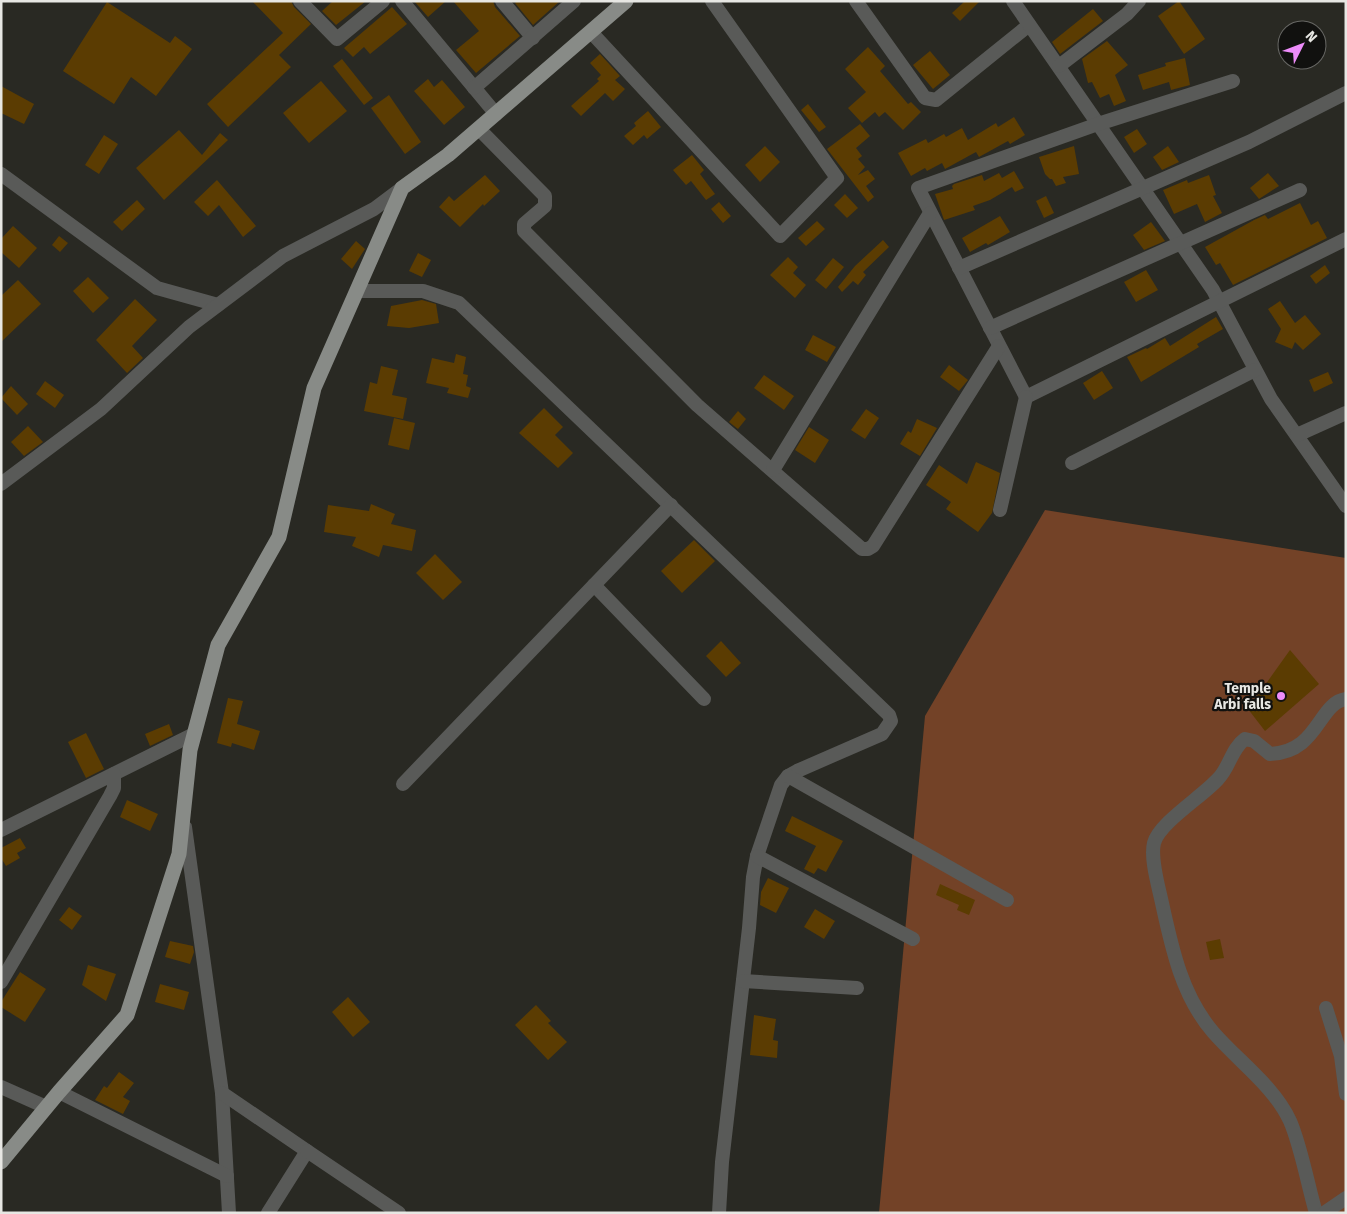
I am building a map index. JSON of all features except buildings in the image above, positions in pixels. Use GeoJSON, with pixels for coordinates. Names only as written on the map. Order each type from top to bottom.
{"type":"FeatureCollection","features":[{"type":"Feature","properties":{"kind":"main road"},"geometry":{"type":"LineString","coordinates":[[1,1162],[46,1107],[127,1015],[179,854],[190,750],[218,645],[279,537],[314,388],[402,188],[448,155],[626,1]]}},
{"type":"Feature","properties":{"kind":"street"},"geometry":{"type":"LineString","coordinates":[[300,1],[337,39],[383,1]]}},
{"type":"Feature","properties":{"kind":"street"},"geometry":{"type":"LineString","coordinates":[[402,1],[496,114]]}},
{"type":"Feature","properties":{"kind":"street"},"geometry":{"type":"LineString","coordinates":[[502,1],[533,38]]}},
{"type":"Feature","properties":{"kind":"street"},"geometry":{"type":"LineString","coordinates":[[474,88],[574,1]]}},
{"type":"Feature","properties":{"kind":"street"},"geometry":{"type":"LineString","coordinates":[[591,32],[780,236],[837,178],[712,1]]}},
{"type":"Feature","properties":{"kind":"street"},"geometry":{"type":"LineString","coordinates":[[856,1],[925,98],[930,100],[936,100],[1029,25]]}},
{"type":"Feature","properties":{"kind":"street"},"geometry":{"type":"LineString","coordinates":[[1013,1],[1219,301],[1271,399],[1346,506]]}},
{"type":"Feature","properties":{"kind":"street"},"geometry":{"type":"LineString","coordinates":[[1059,66],[1127,14],[1139,1]]}},
{"type":"Feature","properties":{"kind":"street"},"geometry":{"type":"LineString","coordinates":[[1000,510],[1026,397],[918,188],[1098,124],[1234,81]]}},
{"type":"Feature","properties":{"kind":"street"},"geometry":{"type":"LineString","coordinates":[[959,268],[1249,142],[1346,94]]}},
{"type":"Feature","properties":{"kind":"street"},"geometry":{"type":"LineString","coordinates":[[479,129],[545,196],[545,206],[524,224],[524,231],[697,406],[862,549],[874,546],[999,346]]}},
{"type":"Feature","properties":{"kind":"street"},"geometry":{"type":"LineString","coordinates":[[1,174],[157,288],[218,306]]}},
{"type":"Feature","properties":{"kind":"street"},"geometry":{"type":"LineString","coordinates":[[1,484],[101,409],[190,327],[283,256],[374,209],[402,188]]}},
{"type":"Feature","properties":{"kind":"street"},"geometry":{"type":"LineString","coordinates":[[990,328],[1179,242],[1300,190]]}},
{"type":"Feature","properties":{"kind":"street"},"geometry":{"type":"LineString","coordinates":[[773,470],[930,213]]}},
{"type":"Feature","properties":{"kind":"street"},"geometry":{"type":"LineString","coordinates":[[1026,397],[1346,239]]}},
{"type":"Feature","properties":{"kind":"street"},"geometry":{"type":"LineString","coordinates":[[357,291],[423,291],[460,303],[889,715],[891,721],[882,734],[788,776],[781,785],[757,856],[751,888],[743,981],[722,1162],[719,1213]]}},
{"type":"Feature","properties":{"kind":"street"},"geometry":{"type":"LineString","coordinates":[[1072,463],[1255,370]]}},
{"type":"Feature","properties":{"kind":"street"},"geometry":{"type":"LineString","coordinates":[[1297,435],[1346,413]]}},
{"type":"Feature","properties":{"kind":"street"},"geometry":{"type":"LineString","coordinates":[[403,784],[671,505]]}},
{"type":"Feature","properties":{"kind":"street"},"geometry":{"type":"LineString","coordinates":[[594,585],[704,699]]}},
{"type":"Feature","properties":{"kind":"street"},"geometry":{"type":"LineString","coordinates":[[1316,1213],[1290,1122],[1276,1098],[1200,1016],[1185,987],[1167,928],[1155,870],[1154,843],[1168,823],[1219,778],[1236,745],[1245,739],[1254,741],[1270,754],[1295,748],[1309,738],[1335,702],[1346,699]]}},
{"type":"Feature","properties":{"kind":"street"},"geometry":{"type":"LineString","coordinates":[[1,830],[194,734]]}},
{"type":"Feature","properties":{"kind":"street"},"geometry":{"type":"LineString","coordinates":[[1,982],[112,792],[114,774]]}},
{"type":"Feature","properties":{"kind":"street"},"geometry":{"type":"LineString","coordinates":[[788,776],[1007,900]]}},
{"type":"Feature","properties":{"kind":"street"},"geometry":{"type":"LineString","coordinates":[[183,814],[222,1093],[229,1213]]}},
{"type":"Feature","properties":{"kind":"street"},"geometry":{"type":"LineString","coordinates":[[757,856],[913,938]]}},
{"type":"Feature","properties":{"kind":"street"},"geometry":{"type":"LineString","coordinates":[[743,981],[857,988]]}},
{"type":"Feature","properties":{"kind":"street"},"geometry":{"type":"LineString","coordinates":[[1326,1008],[1341,1056],[1346,1094]]}},
{"type":"Feature","properties":{"kind":"street"},"geometry":{"type":"LineString","coordinates":[[1,1087],[46,1107]]}},
{"type":"Feature","properties":{"kind":"street"},"geometry":{"type":"LineString","coordinates":[[59,1092],[227,1176]]}},
{"type":"Feature","properties":{"kind":"street"},"geometry":{"type":"LineString","coordinates":[[222,1093],[399,1213]]}},
{"type":"Feature","properties":{"kind":"street"},"geometry":{"type":"LineString","coordinates":[[268,1213],[307,1151]]}},
{"type":"Feature","properties":{"kind":"street"},"geometry":{"type":"LineString","coordinates":[[1324,1213],[1346,1198]]}},
{"type":"Feature","properties":{"kind":"shaded area"},"geometry":{"type":"Polygon","coordinates":[[[1045,510],[1346,558],[1346,1213],[879,1213],[925,716],[1045,510]]]}},
{"type":"Feature","properties":{"kind":"place","name":"Temple Arbi falls"},"geometry":{"type":"Point","coordinates":[1281,696]}}]}
